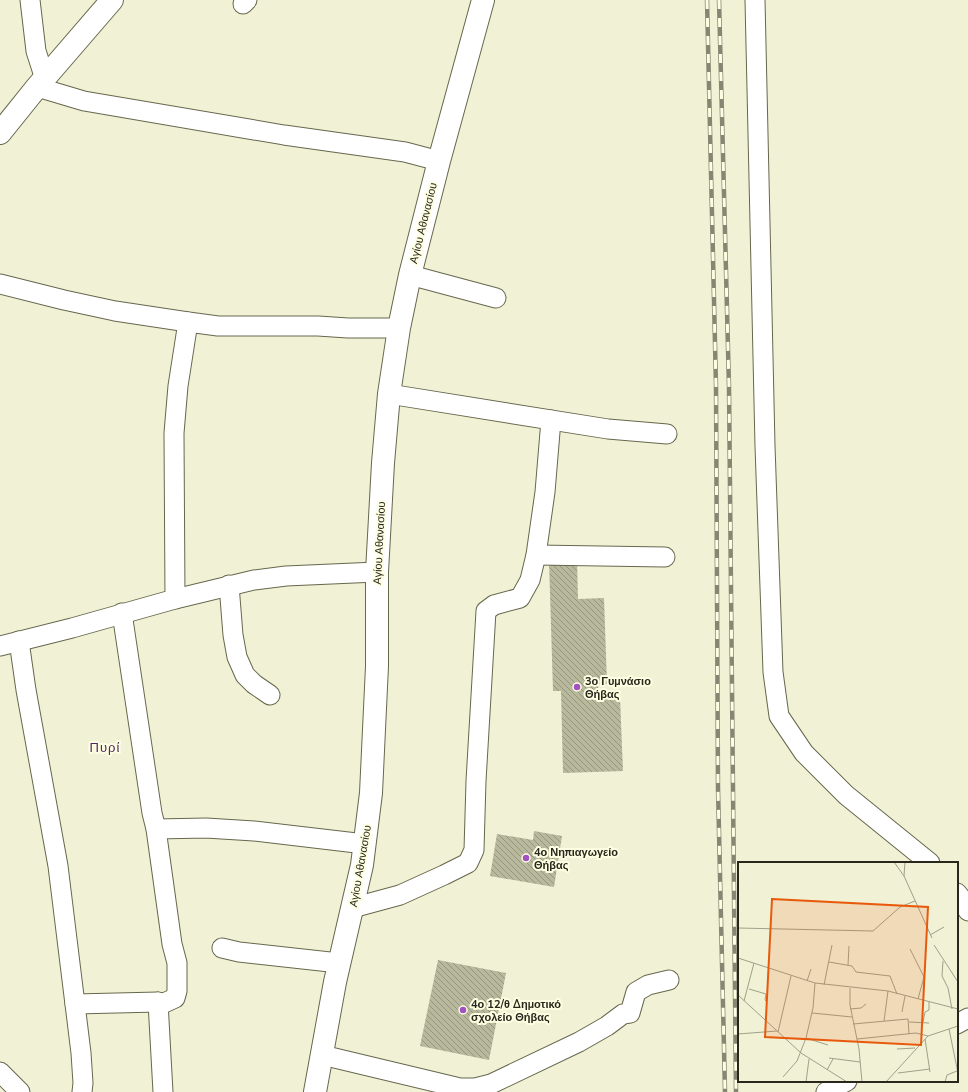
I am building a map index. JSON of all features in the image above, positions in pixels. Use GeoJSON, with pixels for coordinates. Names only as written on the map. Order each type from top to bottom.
{"type":"FeatureCollection","features":[{"type":"Feature","properties":{"kind":"main road"},"geometry":{"type":"LineString","coordinates":[[0,133],[112,0]]}},
{"type":"Feature","properties":{"kind":"main road","name":"Αγίου Αθανασίου"},"geometry":{"type":"LineString","coordinates":[[315,1092],[326,1029],[362,864],[371,793],[377,666],[376,572],[390,394],[399,328],[410,275],[438,161],[483,0]]}},
{"type":"Feature","properties":{"kind":"street"},"geometry":{"type":"LineString","coordinates":[[30,0],[41,83],[84,101],[284,135],[404,152],[438,161]]}},
{"type":"Feature","properties":{"kind":"street"},"geometry":{"type":"LineString","coordinates":[[756,0],[765,446],[773,672],[779,716],[804,753],[846,795],[929,862]]}},
{"type":"Feature","properties":{"kind":"street"},"geometry":{"type":"LineString","coordinates":[[410,275],[496,298]]}},
{"type":"Feature","properties":{"kind":"street"},"geometry":{"type":"LineString","coordinates":[[2,289],[115,311],[218,326],[399,328]]}},
{"type":"Feature","properties":{"kind":"street"},"geometry":{"type":"LineString","coordinates":[[175,599],[174,433],[178,386],[188,322]]}},
{"type":"Feature","properties":{"kind":"street"},"geometry":{"type":"LineString","coordinates":[[390,394],[608,430],[666,434]]}},
{"type":"Feature","properties":{"kind":"street"},"geometry":{"type":"LineString","coordinates":[[352,908],[400,895],[444,875],[468,863],[474,850],[476,781],[486,612],[494,605],[520,598],[530,580],[536,555],[545,492],[551,420]]}},
{"type":"Feature","properties":{"kind":"street"},"geometry":{"type":"LineString","coordinates":[[536,555],[665,556]]}},
{"type":"Feature","properties":{"kind":"street"},"geometry":{"type":"LineString","coordinates":[[0,646],[72,628],[175,599],[254,580],[286,576],[376,572]]}},
{"type":"Feature","properties":{"kind":"street"},"geometry":{"type":"LineString","coordinates":[[229,585],[233,635],[237,657],[245,675],[254,684],[270,695]]}},
{"type":"Feature","properties":{"kind":"street"},"geometry":{"type":"LineString","coordinates":[[75,1004],[164,1003],[175,998],[177,991],[177,963],[172,944],[156,829],[152,813],[122,613]]}},
{"type":"Feature","properties":{"kind":"street"},"geometry":{"type":"LineString","coordinates":[[19,641],[27,697],[58,866],[81,1054],[83,1083],[82,1092]]}},
{"type":"Feature","properties":{"kind":"street"},"geometry":{"type":"LineString","coordinates":[[156,829],[198,828],[254,831],[365,844]]}},
{"type":"Feature","properties":{"kind":"street"},"geometry":{"type":"LineString","coordinates":[[958,894],[968,911]]}},
{"type":"Feature","properties":{"kind":"street"},"geometry":{"type":"LineString","coordinates":[[222,948],[239,952],[340,963]]}},
{"type":"Feature","properties":{"kind":"street"},"geometry":{"type":"LineString","coordinates":[[322,1055],[460,1088],[476,1088],[491,1084],[579,1042],[607,1026],[623,1014],[630,1013],[636,992],[648,985],[669,980]]}},
{"type":"Feature","properties":{"kind":"street"},"geometry":{"type":"LineString","coordinates":[[158,1002],[163,1092]]}},
{"type":"Feature","properties":{"kind":"street"},"geometry":{"type":"LineString","coordinates":[[958,1023],[968,1018]]}},
{"type":"Feature","properties":{"kind":"street"},"geometry":{"type":"LineString","coordinates":[[0,1072],[20,1092]]}},
{"type":"Feature","properties":{"kind":"street"},"geometry":{"type":"LineString","coordinates":[[826,1092],[845,1082]]}},
{"type":"Feature","properties":{"kind":"building"},"geometry":{"type":"Polygon","coordinates":[[[577,560],[578,599],[604,598],[607,684],[598,684],[599,699],[620,698],[623,771],[563,773],[561,691],[553,691],[549,561],[577,560]]]}},
{"type":"Feature","properties":{"kind":"building","name":"4ο Νηπιαγωγείο Θήβας"},"geometry":{"type":"Polygon","coordinates":[[[534,831],[562,836],[554,887],[490,876],[497,834],[533,840],[534,831]]]}},
{"type":"Feature","properties":{"kind":"building","name":"4ο 12/θ Δημοτικό σχολείο Θήβας"},"geometry":{"type":"Polygon","coordinates":[[[438,960],[506,973],[489,1060],[420,1046],[438,960]]]}},
{"type":"Feature","properties":{"kind":"railway"},"geometry":{"type":"LineString","coordinates":[[707,0],[716,386],[718,788],[725,1092]]}},
{"type":"Feature","properties":{"kind":"railway"},"geometry":{"type":"LineString","coordinates":[[719,0],[729,387],[736,1092]]}},
{"type":"Feature","properties":{"kind":"place","name":"3ο Γυμνάσιο Θήβας"},"geometry":{"type":"Point","coordinates":[577,687]}},
{"type":"Feature","properties":{"kind":"place","name":"4ο Νηπιαγωγείο Θήβας"},"geometry":{"type":"Point","coordinates":[526,858]}},
{"type":"Feature","properties":{"kind":"place","name":"4ο 12/θ Δημοτικό σχολείο Θήβας"},"geometry":{"type":"Point","coordinates":[463,1010]}},
{"type":"Feature","properties":{"kind":"district","name":"Πυρί"},"geometry":{"type":"Point","coordinates":[105,747]}}]}
